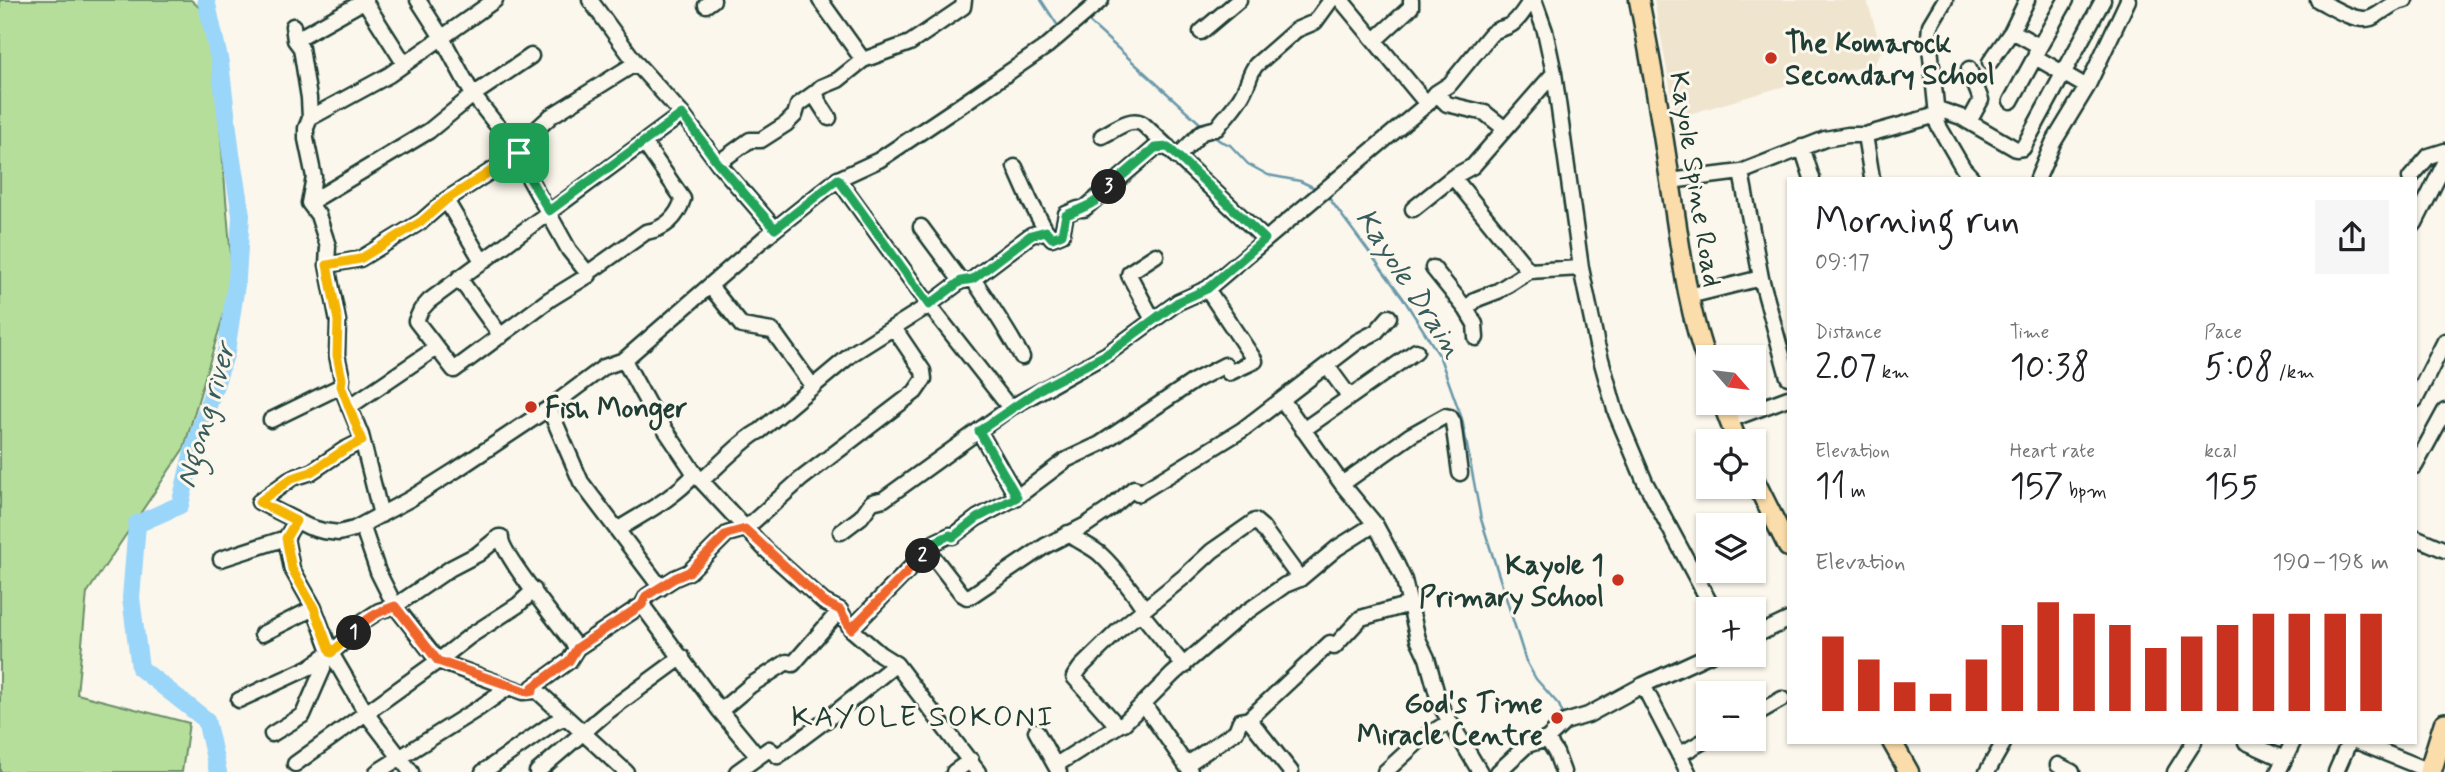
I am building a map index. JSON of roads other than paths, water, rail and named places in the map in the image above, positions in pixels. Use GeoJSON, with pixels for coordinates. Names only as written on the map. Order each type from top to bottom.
{"type":"FeatureCollection","features":[{"type":"Feature","properties":{"kind":"highway"},"geometry":{"type":"LineString","coordinates":[[2430,771],[2445,724]]}},
{"type":"Feature","properties":{"kind":"main road","name":"Kayole Spine Road"},"geometry":{"type":"LineString","coordinates":[[1639,0],[1681,257],[1700,345]]}},
{"type":"Feature","properties":{"kind":"main road"},"geometry":{"type":"LineString","coordinates":[[1727,415],[1732,429]]}},
{"type":"Feature","properties":{"kind":"main road"},"geometry":{"type":"LineString","coordinates":[[1764,499],[1787,545]]}},
{"type":"Feature","properties":{"kind":"main road"},"geometry":{"type":"LineString","coordinates":[[1893,744],[1909,772]]}},
{"type":"Feature","properties":{"kind":"street"},"geometry":{"type":"LineString","coordinates":[[381,515],[362,441],[341,386],[337,355],[338,321],[327,265],[328,246],[322,224],[309,203],[314,177],[306,139],[310,118],[301,48],[294,33],[365,0],[404,62]]}},
{"type":"Feature","properties":{"kind":"street"},"geometry":{"type":"LineString","coordinates":[[418,0],[473,95],[519,151]]}},
{"type":"Feature","properties":{"kind":"street"},"geometry":{"type":"LineString","coordinates":[[310,118],[389,75],[495,0]]}},
{"type":"Feature","properties":{"kind":"street"},"geometry":{"type":"LineString","coordinates":[[590,0],[636,63],[682,114],[718,163],[775,229]]}},
{"type":"Feature","properties":{"kind":"street"},"geometry":{"type":"LineString","coordinates":[[820,0],[863,60]]}},
{"type":"Feature","properties":{"kind":"street"},"geometry":{"type":"LineString","coordinates":[[718,163],[750,140],[761,140],[786,124],[795,115],[798,105],[821,88],[838,80],[863,60],[910,43],[963,7],[964,0]]}},
{"type":"Feature","properties":{"kind":"street"},"geometry":{"type":"LineString","coordinates":[[362,441],[311,472],[292,478],[259,502],[296,521],[323,531],[340,533],[381,515],[456,470],[549,408],[604,367],[624,360],[775,229],[838,179],[879,160],[967,102],[1047,46],[1101,0]]}},
{"type":"Feature","properties":{"kind":"street"},"geometry":{"type":"LineString","coordinates":[[1201,32],[1239,0]]}},
{"type":"Feature","properties":{"kind":"street"},"geometry":{"type":"LineString","coordinates":[[1015,167],[1046,231],[1052,238],[1062,234],[1066,215],[1084,209],[1155,148],[1172,152],[1210,130],[1232,111],[1256,65],[1296,30],[1315,22],[1331,0]]}},
{"type":"Feature","properties":{"kind":"street"},"geometry":{"type":"LineString","coordinates":[[1340,0],[1432,99],[1485,113],[1504,128]]}},
{"type":"Feature","properties":{"kind":"street"},"geometry":{"type":"LineString","coordinates":[[1375,40],[1411,7],[1411,0]]}},
{"type":"Feature","properties":{"kind":"street"},"geometry":{"type":"LineString","coordinates":[[841,532],[861,517],[872,502],[884,499],[1010,408],[1107,354],[1178,302],[1207,289],[1450,84],[1490,35],[1497,28],[1507,27],[1517,19],[1533,0],[1545,32],[1554,73],[1581,268],[1597,345],[1620,424],[1645,482],[1707,597]]}},
{"type":"Feature","properties":{"kind":"street"},"geometry":{"type":"LineString","coordinates":[[1945,0],[1930,25],[1929,37],[1938,112],[1943,134],[1971,177]]}},
{"type":"Feature","properties":{"kind":"street"},"geometry":{"type":"LineString","coordinates":[[1990,62],[2012,31],[2027,0]]}},
{"type":"Feature","properties":{"kind":"street"},"geometry":{"type":"LineString","coordinates":[[2011,101],[2066,0]]}},
{"type":"Feature","properties":{"kind":"street"},"geometry":{"type":"LineString","coordinates":[[1670,181],[1741,172],[1825,139],[1865,135],[1938,112],[1961,117],[2016,149],[2023,148],[2103,0]]}},
{"type":"Feature","properties":{"kind":"street"},"geometry":{"type":"LineString","coordinates":[[2038,177],[2053,143],[2087,87],[2128,0]]}},
{"type":"Feature","properties":{"kind":"street"},"geometry":{"type":"LineString","coordinates":[[2318,0],[2362,19],[2371,18],[2389,6],[2405,0]]}},
{"type":"Feature","properties":{"kind":"street"},"geometry":{"type":"LineString","coordinates":[[2012,31],[2062,74],[2087,87]]}},
{"type":"Feature","properties":{"kind":"street"},"geometry":{"type":"LineString","coordinates":[[309,203],[429,131],[473,95],[531,56]]}},
{"type":"Feature","properties":{"kind":"street"},"geometry":{"type":"LineString","coordinates":[[588,273],[569,250],[520,162],[519,151],[522,143],[551,116],[636,63]]}},
{"type":"Feature","properties":{"kind":"street"},"geometry":{"type":"LineString","coordinates":[[1969,69],[1981,100],[1969,122]]}},
{"type":"Feature","properties":{"kind":"street"},"geometry":{"type":"LineString","coordinates":[[1413,209],[1453,177],[1473,166],[1554,73]]}},
{"type":"Feature","properties":{"kind":"street"},"geometry":{"type":"LineString","coordinates":[[816,92],[818,101],[829,118]]}},
{"type":"Feature","properties":{"kind":"street"},"geometry":{"type":"LineString","coordinates":[[643,143],[683,199],[674,219],[656,230],[646,232],[454,370],[416,321],[429,301],[682,114]]}},
{"type":"Feature","properties":{"kind":"street"},"geometry":{"type":"LineString","coordinates":[[1102,136],[1132,121],[1138,121],[1265,239]]}},
{"type":"Feature","properties":{"kind":"street"},"geometry":{"type":"LineString","coordinates":[[1865,135],[1872,177]]}},
{"type":"Feature","properties":{"kind":"street"},"geometry":{"type":"LineString","coordinates":[[1802,147],[1812,177]]}},
{"type":"Feature","properties":{"kind":"street"},"geometry":{"type":"LineString","coordinates":[[2411,177],[2429,156],[2445,150]]}},
{"type":"Feature","properties":{"kind":"street"},"geometry":{"type":"LineString","coordinates":[[327,265],[360,259],[422,221],[446,200],[519,151]]}},
{"type":"Feature","properties":{"kind":"street"},"geometry":{"type":"LineString","coordinates":[[2417,218],[2445,163]]}},
{"type":"Feature","properties":{"kind":"street"},"geometry":{"type":"LineString","coordinates":[[1741,172],[1761,278],[1787,373]]}},
{"type":"Feature","properties":{"kind":"street"},"geometry":{"type":"LineString","coordinates":[[1453,177],[1529,271]]}},
{"type":"Feature","properties":{"kind":"street"},"geometry":{"type":"LineString","coordinates":[[838,179],[929,305],[1010,408]]}},
{"type":"Feature","properties":{"kind":"street"},"geometry":{"type":"LineString","coordinates":[[446,200],[482,261]]}},
{"type":"Feature","properties":{"kind":"street"},"geometry":{"type":"LineString","coordinates":[[921,227],[967,280],[1022,357]]}},
{"type":"Feature","properties":{"kind":"street"},"geometry":{"type":"LineString","coordinates":[[617,530],[659,505],[745,443],[750,435],[760,431],[853,354],[1031,235],[1046,231]]}},
{"type":"Feature","properties":{"kind":"street"},"geometry":{"type":"LineString","coordinates":[[1153,320],[1129,275],[1156,255]]}},
{"type":"Feature","properties":{"kind":"street"},"geometry":{"type":"LineString","coordinates":[[1433,268],[1466,309],[1475,324],[1476,338]]}},
{"type":"Feature","properties":{"kind":"street"},"geometry":{"type":"LineString","coordinates":[[1466,309],[1478,299],[1498,291],[1529,271],[1581,268]]}},
{"type":"Feature","properties":{"kind":"street"},"geometry":{"type":"LineString","coordinates":[[459,278],[501,336]]}},
{"type":"Feature","properties":{"kind":"street"},"geometry":{"type":"LineString","coordinates":[[1689,296],[1761,278]]}},
{"type":"Feature","properties":{"kind":"street"},"geometry":{"type":"LineString","coordinates":[[710,286],[741,326],[746,329],[772,331],[813,387]]}},
{"type":"Feature","properties":{"kind":"street"},"geometry":{"type":"LineString","coordinates":[[851,629],[935,542],[950,535],[953,537],[977,518],[1017,497],[1066,460],[1113,436],[1194,381],[1225,365],[1230,373],[1255,361],[1207,289]]}},
{"type":"Feature","properties":{"kind":"street"},"geometry":{"type":"LineString","coordinates":[[925,554],[934,558],[962,594],[969,596],[1068,533],[1086,525],[1134,488],[1138,494],[1283,401],[1357,342],[1376,332],[1389,317]]}},
{"type":"Feature","properties":{"kind":"street"},"geometry":{"type":"LineString","coordinates":[[362,524],[378,572],[395,606],[438,661],[509,687],[533,691],[533,687],[569,661],[577,648],[642,605],[646,596],[689,572],[727,534],[745,529],[800,479],[915,392],[924,379],[923,371],[894,328]]}},
{"type":"Feature","properties":{"kind":"street"},"geometry":{"type":"LineString","coordinates":[[2417,396],[2445,341]]}},
{"type":"Feature","properties":{"kind":"street"},"geometry":{"type":"LineString","coordinates":[[349,407],[436,348]]}},
{"type":"Feature","properties":{"kind":"street"},"geometry":{"type":"LineString","coordinates":[[1303,430],[1416,351]]}},
{"type":"Feature","properties":{"kind":"street"},"geometry":{"type":"LineString","coordinates":[[624,360],[648,404],[699,477],[745,529],[824,602],[840,610],[851,629],[896,664],[974,766],[954,772]]}},
{"type":"Feature","properties":{"kind":"street"},"geometry":{"type":"LineString","coordinates":[[1327,366],[1349,396]]}},
{"type":"Feature","properties":{"kind":"street"},"geometry":{"type":"LineString","coordinates":[[271,419],[341,386]]}},
{"type":"Feature","properties":{"kind":"street"},"geometry":{"type":"LineString","coordinates":[[1729,420],[1787,398]]}},
{"type":"Feature","properties":{"kind":"street"},"geometry":{"type":"LineString","coordinates":[[1283,401],[1342,484],[1375,524],[1404,580],[1418,639],[1427,659],[1440,705],[1480,772]]}},
{"type":"Feature","properties":{"kind":"street"},"geometry":{"type":"LineString","coordinates":[[549,408],[581,482],[661,588]]}},
{"type":"Feature","properties":{"kind":"street"},"geometry":{"type":"LineString","coordinates":[[2417,462],[2445,411]]}},
{"type":"Feature","properties":{"kind":"street"},"geometry":{"type":"LineString","coordinates":[[1342,484],[1411,435],[1445,416],[1450,417],[1453,422],[1460,473]]}},
{"type":"Feature","properties":{"kind":"street"},"geometry":{"type":"LineString","coordinates":[[979,431],[1017,497]]}},
{"type":"Feature","properties":{"kind":"street"},"geometry":{"type":"LineString","coordinates":[[222,559],[286,538],[296,521]]}},
{"type":"Feature","properties":{"kind":"street"},"geometry":{"type":"LineString","coordinates":[[1119,724],[1114,722],[1074,677],[1120,629],[1212,551],[1255,521],[1300,579]]}},
{"type":"Feature","properties":{"kind":"street"},"geometry":{"type":"LineString","coordinates":[[1036,731],[1058,769],[1124,723],[1173,674],[1238,618],[1285,585],[1300,579],[1336,548],[1375,524]]}},
{"type":"Feature","properties":{"kind":"street"},"geometry":{"type":"LineString","coordinates":[[1068,533],[1100,554],[1138,599],[1142,611],[1184,666]]}},
{"type":"Feature","properties":{"kind":"street"},"geometry":{"type":"LineString","coordinates":[[239,700],[310,667],[354,633],[362,622],[379,611],[395,606],[478,554],[499,537],[501,544],[577,648]]}},
{"type":"Feature","properties":{"kind":"street"},"geometry":{"type":"LineString","coordinates":[[286,538],[292,569],[314,608],[327,655],[366,713],[411,772]]}},
{"type":"Feature","properties":{"kind":"street"},"geometry":{"type":"LineString","coordinates":[[2417,538],[2445,550]]}},
{"type":"Feature","properties":{"kind":"street"},"geometry":{"type":"LineString","coordinates":[[295,764],[470,636],[518,605],[534,590]]}},
{"type":"Feature","properties":{"kind":"street"},"geometry":{"type":"LineString","coordinates":[[1143,703],[1188,769],[1236,731],[1240,721],[1249,719],[1331,643],[1334,647],[1361,618],[1410,604]]}},
{"type":"Feature","properties":{"kind":"street"},"geometry":{"type":"LineString","coordinates":[[642,605],[758,757]]}},
{"type":"Feature","properties":{"kind":"street"},"geometry":{"type":"LineString","coordinates":[[262,634],[314,608]]}},
{"type":"Feature","properties":{"kind":"street"},"geometry":{"type":"LineString","coordinates":[[720,710],[779,667],[787,662],[793,664],[840,610]]}},
{"type":"Feature","properties":{"kind":"street"},"geometry":{"type":"LineString","coordinates":[[1766,630],[1787,620]]}},
{"type":"Feature","properties":{"kind":"street"},"geometry":{"type":"LineString","coordinates":[[272,734],[303,715],[327,655]]}},
{"type":"Feature","properties":{"kind":"street"},"geometry":{"type":"LineString","coordinates":[[537,772],[582,732],[681,657]]}},
{"type":"Feature","properties":{"kind":"street"},"geometry":{"type":"LineString","coordinates":[[1498,772],[1527,745],[1547,739],[1565,722],[1588,715],[1643,685],[1696,661]]}},
{"type":"Feature","properties":{"kind":"street"},"geometry":{"type":"LineString","coordinates":[[738,772],[769,749],[778,755],[896,664]]}},
{"type":"Feature","properties":{"kind":"street"},"geometry":{"type":"LineString","coordinates":[[1643,685],[1688,772]]}},
{"type":"Feature","properties":{"kind":"street"},"geometry":{"type":"LineString","coordinates":[[377,772],[509,687]]}},
{"type":"Feature","properties":{"kind":"street"},"geometry":{"type":"LineString","coordinates":[[533,687],[626,772]]}},
{"type":"Feature","properties":{"kind":"street"},"geometry":{"type":"LineString","coordinates":[[1766,708],[1782,699]]}},
{"type":"Feature","properties":{"kind":"street"},"geometry":{"type":"LineString","coordinates":[[483,772],[553,723],[566,717]]}},
{"type":"Feature","properties":{"kind":"street"},"geometry":{"type":"LineString","coordinates":[[1249,719],[1291,772]]}},
{"type":"Feature","properties":{"kind":"street"},"geometry":{"type":"LineString","coordinates":[[1385,772],[1421,740],[1449,722]]}},
{"type":"Feature","properties":{"kind":"street"},"geometry":{"type":"LineString","coordinates":[[1547,739],[1553,745],[1563,772]]}},
{"type":"Feature","properties":{"kind":"street"},"geometry":{"type":"LineString","coordinates":[[1987,772],[2003,744]]}},
{"type":"Feature","properties":{"kind":"street"},"geometry":{"type":"LineString","coordinates":[[2176,772],[2193,744]]}},
{"type":"Feature","properties":{"kind":"street"},"geometry":{"type":"LineString","coordinates":[[2249,744],[2281,766],[2292,744]]}},
{"type":"Feature","properties":{"kind":"street"},"geometry":{"type":"LineString","coordinates":[[2336,772],[2348,744]]}},
{"type":"Feature","properties":{"kind":"street"},"geometry":{"type":"LineString","coordinates":[[2363,744],[2430,771]]}},
{"type":"Feature","properties":{"kind":"street"},"geometry":{"type":"LineString","coordinates":[[1679,755],[1696,745]]}},
{"type":"Feature","properties":{"kind":"street"},"geometry":{"type":"LineString","coordinates":[[2058,765],[2072,772]]}},
{"type":"Feature","properties":{"kind":"waterway","name":"Ngong river"},"geometry":{"type":"LineString","coordinates":[[206,0],[220,63],[241,215],[237,278],[226,352],[193,451],[180,505],[137,524],[131,598],[140,668],[206,720],[218,772]]}},
{"type":"Feature","properties":{"kind":"waterway"},"geometry":{"type":"LineString","coordinates":[[1041,0],[1060,29]]}},
{"type":"Feature","properties":{"kind":"waterway"},"geometry":{"type":"LineString","coordinates":[[1084,22],[1088,21],[1204,127]]}},
{"type":"Feature","properties":{"kind":"waterway"},"geometry":{"type":"LineString","coordinates":[[1211,134],[1230,145],[1248,164],[1268,175],[1300,181],[1317,189]]}},
{"type":"Feature","properties":{"kind":"waterway","name":"Kayole Drain"},"geometry":{"type":"LineString","coordinates":[[1326,194],[1403,298],[1439,355],[1462,419],[1481,519],[1526,661],[1536,679],[1559,705],[1564,717]]}},
{"type":"Feature","properties":{"kind":"place","name":"The Komarock Secondary School"},"geometry":{"type":"Point","coordinates":[1771,58]}},
{"type":"Feature","properties":{"kind":"place","name":"Fish Monger"},"geometry":{"type":"Point","coordinates":[531,407]}},
{"type":"Feature","properties":{"kind":"place","name":"Kayole 1 Primary School"},"geometry":{"type":"Point","coordinates":[1618,580]}},
{"type":"Feature","properties":{"kind":"place","name":"God's Time Miracle Centre"},"geometry":{"type":"Point","coordinates":[1557,718]}},
{"type":"Feature","properties":{"kind":"district","name":"KAYOLE SOKONI"},"geometry":{"type":"Point","coordinates":[923,716]}}]}
